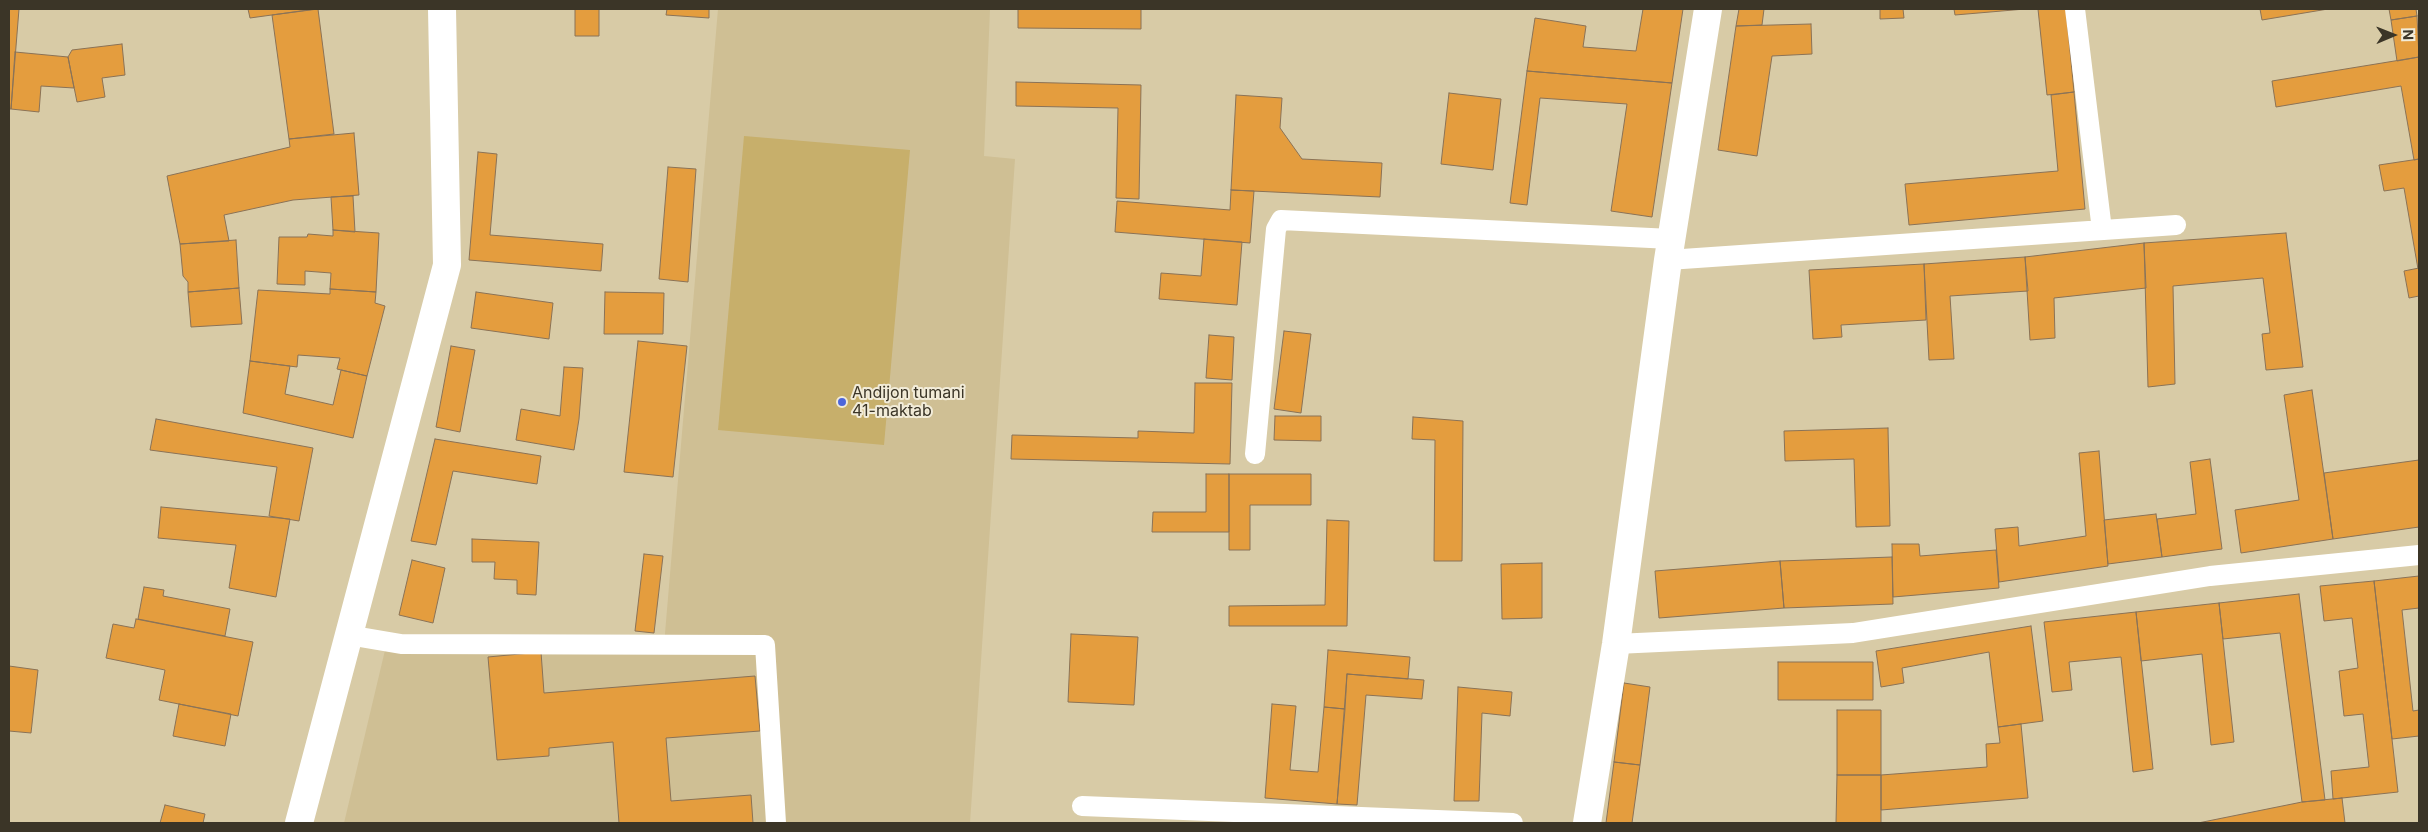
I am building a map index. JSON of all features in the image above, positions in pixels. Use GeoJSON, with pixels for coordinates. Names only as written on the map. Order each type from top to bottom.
{"type":"FeatureCollection","features":[{"type":"Feature","properties":{"kind":"street"},"geometry":{"type":"LineString","coordinates":[[299,823],[447,265],[442,9]]}},
{"type":"Feature","properties":{"kind":"street"},"geometry":{"type":"LineString","coordinates":[[1587,823],[1616,644],[1670,249],[1708,9]]}},
{"type":"Feature","properties":{"kind":"lane"},"geometry":{"type":"LineString","coordinates":[[2075,9],[2102,230]]}},
{"type":"Feature","properties":{"kind":"lane"},"geometry":{"type":"LineString","coordinates":[[1254,454],[1276,229],[1281,220],[1670,249],[2176,225]]}},
{"type":"Feature","properties":{"kind":"lane"},"geometry":{"type":"LineString","coordinates":[[1616,644],[1853,633],[2210,576],[2419,555]]}},
{"type":"Feature","properties":{"kind":"lane"},"geometry":{"type":"LineString","coordinates":[[348,635],[401,644],[764,645],[776,823]]}},
{"type":"Feature","properties":{"kind":"lane"},"geometry":{"type":"LineString","coordinates":[[1082,806],[1513,823]]}},
{"type":"Feature","properties":{"kind":"shaded area","name":"Andijon tumani 41-maktab"},"geometry":{"type":"Polygon","coordinates":[[[718,9],[990,9],[984,156],[1015,159],[970,823],[344,823],[386,646],[664,645],[718,9]]]}},
{"type":"Feature","properties":{"kind":"shaded area"},"geometry":{"type":"Polygon","coordinates":[[[744,136],[910,150],[884,445],[718,430],[744,136]]]}},
{"type":"Feature","properties":{"kind":"building"},"geometry":{"type":"Polygon","coordinates":[[[9,9],[19,9],[11,109],[9,109],[9,9]]]}},
{"type":"Feature","properties":{"kind":"building"},"geometry":{"type":"Polygon","coordinates":[[[248,9],[315,9],[250,18],[248,9]]]}},
{"type":"Feature","properties":{"kind":"building"},"geometry":{"type":"Polygon","coordinates":[[[318,9],[334,134],[289,139],[272,15],[318,9]]]}},
{"type":"Feature","properties":{"kind":"building"},"geometry":{"type":"Polygon","coordinates":[[[575,9],[599,9],[599,36],[575,36],[575,9]]]}},
{"type":"Feature","properties":{"kind":"building"},"geometry":{"type":"Polygon","coordinates":[[[667,9],[709,9],[709,18],[666,15],[667,9]]]}},
{"type":"Feature","properties":{"kind":"building"},"geometry":{"type":"Polygon","coordinates":[[[1018,9],[1141,9],[1141,29],[1018,28],[1018,9]]]}},
{"type":"Feature","properties":{"kind":"building"},"geometry":{"type":"Polygon","coordinates":[[[1643,9],[1683,9],[1672,83],[1527,71],[1535,18],[1586,26],[1583,47],[1636,51],[1643,9]]]}},
{"type":"Feature","properties":{"kind":"building"},"geometry":{"type":"Polygon","coordinates":[[[1739,9],[1764,9],[1762,25],[1736,26],[1739,9]]]}},
{"type":"Feature","properties":{"kind":"building"},"geometry":{"type":"Polygon","coordinates":[[[1880,9],[1903,9],[1904,18],[1880,19],[1880,9]]]}},
{"type":"Feature","properties":{"kind":"building"},"geometry":{"type":"Polygon","coordinates":[[[1954,9],[2025,9],[1955,15],[1954,9]]]}},
{"type":"Feature","properties":{"kind":"building"},"geometry":{"type":"Polygon","coordinates":[[[2038,9],[2066,9],[2074,92],[2047,95],[2038,9]]]}},
{"type":"Feature","properties":{"kind":"building"},"geometry":{"type":"Polygon","coordinates":[[[2260,9],[2328,9],[2262,20],[2260,9]]]}},
{"type":"Feature","properties":{"kind":"building"},"geometry":{"type":"Polygon","coordinates":[[[2389,9],[2416,9],[2417,16],[2391,20],[2389,9]]]}},
{"type":"Feature","properties":{"kind":"building"},"geometry":{"type":"Polygon","coordinates":[[[2417,16],[2419,57],[2397,61],[2391,20],[2417,16]]]}},
{"type":"Feature","properties":{"kind":"building"},"geometry":{"type":"Polygon","coordinates":[[[1811,24],[1812,54],[1772,56],[1757,156],[1718,150],[1736,26],[1811,24]]]}},
{"type":"Feature","properties":{"kind":"building"},"geometry":{"type":"Polygon","coordinates":[[[122,44],[125,75],[102,78],[105,97],[77,102],[68,57],[72,50],[122,44]]]}},
{"type":"Feature","properties":{"kind":"building"},"geometry":{"type":"Polygon","coordinates":[[[15,52],[68,57],[74,88],[41,86],[39,112],[11,109],[15,52]]]}},
{"type":"Feature","properties":{"kind":"building"},"geometry":{"type":"Polygon","coordinates":[[[2419,57],[2419,159],[2414,160],[2401,86],[2276,107],[2272,81],[2419,57]]]}},
{"type":"Feature","properties":{"kind":"building"},"geometry":{"type":"Polygon","coordinates":[[[1527,71],[1672,83],[1652,217],[1611,211],[1627,104],[1540,98],[1527,205],[1510,203],[1527,71]]]}},
{"type":"Feature","properties":{"kind":"building"},"geometry":{"type":"Polygon","coordinates":[[[1016,82],[1141,85],[1139,199],[1116,198],[1118,108],[1016,106],[1016,82]]]}},
{"type":"Feature","properties":{"kind":"building"},"geometry":{"type":"Polygon","coordinates":[[[2074,92],[2085,209],[1909,225],[1905,184],[2058,171],[2051,95],[2074,92]]]}},
{"type":"Feature","properties":{"kind":"building"},"geometry":{"type":"Polygon","coordinates":[[[1449,93],[1501,99],[1493,170],[1441,164],[1449,93]]]}},
{"type":"Feature","properties":{"kind":"building"},"geometry":{"type":"Polygon","coordinates":[[[1236,95],[1282,98],[1280,128],[1302,159],[1382,163],[1380,197],[1231,190],[1236,95]]]}},
{"type":"Feature","properties":{"kind":"building"},"geometry":{"type":"Polygon","coordinates":[[[354,133],[359,195],[293,200],[224,215],[229,241],[180,244],[167,176],[290,147],[289,139],[354,133]]]}},
{"type":"Feature","properties":{"kind":"building"},"geometry":{"type":"Polygon","coordinates":[[[478,152],[497,154],[490,235],[603,244],[601,271],[469,260],[478,152]]]}},
{"type":"Feature","properties":{"kind":"building"},"geometry":{"type":"Polygon","coordinates":[[[2419,159],[2418,269],[2404,188],[2384,191],[2379,165],[2419,159]]]}},
{"type":"Feature","properties":{"kind":"building"},"geometry":{"type":"Polygon","coordinates":[[[668,167],[696,169],[688,282],[659,279],[668,167]]]}},
{"type":"Feature","properties":{"kind":"building"},"geometry":{"type":"Polygon","coordinates":[[[1231,190],[1254,191],[1250,243],[1115,232],[1117,201],[1230,210],[1231,190]]]}},
{"type":"Feature","properties":{"kind":"building"},"geometry":{"type":"Polygon","coordinates":[[[353,196],[355,232],[333,230],[331,197],[353,196]]]}},
{"type":"Feature","properties":{"kind":"building"},"geometry":{"type":"Polygon","coordinates":[[[333,230],[379,233],[376,292],[330,289],[331,273],[305,271],[305,285],[277,284],[279,237],[307,237],[308,234],[333,236],[333,230]]]}},
{"type":"Feature","properties":{"kind":"building"},"geometry":{"type":"Polygon","coordinates":[[[2286,233],[2303,367],[2266,370],[2262,334],[2270,333],[2263,278],[2173,286],[2175,384],[2148,387],[2144,243],[2286,233]]]}},
{"type":"Feature","properties":{"kind":"building"},"geometry":{"type":"Polygon","coordinates":[[[1204,239],[1242,242],[1237,305],[1159,299],[1161,273],[1201,276],[1204,239]]]}},
{"type":"Feature","properties":{"kind":"building"},"geometry":{"type":"Polygon","coordinates":[[[236,240],[239,288],[188,292],[188,282],[183,276],[180,244],[236,240]]]}},
{"type":"Feature","properties":{"kind":"building"},"geometry":{"type":"Polygon","coordinates":[[[2144,243],[2146,288],[2054,298],[2055,338],[2030,340],[2025,257],[2144,243]]]}},
{"type":"Feature","properties":{"kind":"building"},"geometry":{"type":"Polygon","coordinates":[[[2025,257],[2028,291],[1950,296],[1954,359],[1929,360],[1924,264],[2025,257]]]}},
{"type":"Feature","properties":{"kind":"building"},"geometry":{"type":"Polygon","coordinates":[[[1924,264],[1926,320],[1841,325],[1842,337],[1813,339],[1809,270],[1924,264]]]}},
{"type":"Feature","properties":{"kind":"building"},"geometry":{"type":"Polygon","coordinates":[[[2419,268],[2419,296],[2409,298],[2404,271],[2419,268]]]}},
{"type":"Feature","properties":{"kind":"building"},"geometry":{"type":"Polygon","coordinates":[[[239,288],[242,324],[191,327],[188,292],[239,288]]]}},
{"type":"Feature","properties":{"kind":"building"},"geometry":{"type":"Polygon","coordinates":[[[330,289],[376,292],[375,303],[385,306],[367,376],[337,369],[340,358],[298,355],[297,367],[250,361],[258,290],[330,294],[330,289]]]}},
{"type":"Feature","properties":{"kind":"building"},"geometry":{"type":"Polygon","coordinates":[[[476,292],[553,303],[549,339],[471,328],[476,292]]]}},
{"type":"Feature","properties":{"kind":"building"},"geometry":{"type":"Polygon","coordinates":[[[605,292],[664,293],[663,334],[604,334],[605,292]]]}},
{"type":"Feature","properties":{"kind":"building"},"geometry":{"type":"Polygon","coordinates":[[[1284,331],[1311,334],[1301,413],[1274,409],[1284,331]]]}},
{"type":"Feature","properties":{"kind":"building"},"geometry":{"type":"Polygon","coordinates":[[[1209,335],[1234,337],[1232,380],[1206,378],[1209,335]]]}},
{"type":"Feature","properties":{"kind":"building"},"geometry":{"type":"Polygon","coordinates":[[[638,341],[687,346],[673,477],[624,472],[638,341]]]}},
{"type":"Feature","properties":{"kind":"building"},"geometry":{"type":"Polygon","coordinates":[[[451,346],[475,350],[460,432],[436,427],[451,346]]]}},
{"type":"Feature","properties":{"kind":"building"},"geometry":{"type":"Polygon","coordinates":[[[250,361],[290,366],[285,394],[333,405],[341,370],[367,376],[353,438],[243,413],[250,361]]]}},
{"type":"Feature","properties":{"kind":"building"},"geometry":{"type":"Polygon","coordinates":[[[564,367],[583,368],[579,419],[574,450],[516,440],[521,409],[560,416],[564,367]]]}},
{"type":"Feature","properties":{"kind":"building"},"geometry":{"type":"Polygon","coordinates":[[[1195,383],[1232,383],[1230,464],[1011,459],[1012,435],[1138,438],[1138,431],[1194,433],[1195,383]]]}},
{"type":"Feature","properties":{"kind":"building"},"geometry":{"type":"Polygon","coordinates":[[[2312,390],[2333,539],[2241,553],[2235,510],[2299,500],[2284,395],[2312,390]]]}},
{"type":"Feature","properties":{"kind":"building"},"geometry":{"type":"Polygon","coordinates":[[[1275,416],[1321,416],[1321,441],[1274,440],[1275,416]]]}},
{"type":"Feature","properties":{"kind":"building"},"geometry":{"type":"Polygon","coordinates":[[[1413,417],[1463,421],[1462,561],[1434,561],[1435,440],[1412,439],[1413,417]]]}},
{"type":"Feature","properties":{"kind":"building"},"geometry":{"type":"Polygon","coordinates":[[[156,419],[313,448],[299,521],[269,516],[277,467],[150,450],[156,419]]]}},
{"type":"Feature","properties":{"kind":"building"},"geometry":{"type":"Polygon","coordinates":[[[1888,428],[1890,526],[1856,527],[1854,459],[1785,461],[1784,431],[1888,428]]]}},
{"type":"Feature","properties":{"kind":"building"},"geometry":{"type":"Polygon","coordinates":[[[435,439],[541,456],[537,484],[453,471],[436,545],[411,541],[435,439]]]}},
{"type":"Feature","properties":{"kind":"building"},"geometry":{"type":"Polygon","coordinates":[[[2099,451],[2108,566],[1999,582],[1995,529],[2018,527],[2019,546],[2086,536],[2079,453],[2099,451]]]}},
{"type":"Feature","properties":{"kind":"building"},"geometry":{"type":"Polygon","coordinates":[[[2210,459],[2222,549],[2162,557],[2157,519],[2196,514],[2190,462],[2210,459]]]}},
{"type":"Feature","properties":{"kind":"building"},"geometry":{"type":"Polygon","coordinates":[[[2419,460],[2419,527],[2333,539],[2324,473],[2419,460]]]}},
{"type":"Feature","properties":{"kind":"building"},"geometry":{"type":"Polygon","coordinates":[[[1206,474],[1229,474],[1229,532],[1152,532],[1153,512],[1206,512],[1206,474]]]}},
{"type":"Feature","properties":{"kind":"building"},"geometry":{"type":"Polygon","coordinates":[[[1229,474],[1311,474],[1311,505],[1250,505],[1250,550],[1229,550],[1229,474]]]}},
{"type":"Feature","properties":{"kind":"building"},"geometry":{"type":"Polygon","coordinates":[[[161,507],[290,519],[276,597],[229,588],[236,545],[158,538],[161,507]]]}},
{"type":"Feature","properties":{"kind":"building"},"geometry":{"type":"Polygon","coordinates":[[[2156,514],[2162,557],[2108,564],[2104,520],[2156,514]]]}},
{"type":"Feature","properties":{"kind":"building"},"geometry":{"type":"Polygon","coordinates":[[[1327,520],[1349,521],[1347,626],[1229,626],[1229,606],[1325,605],[1327,520]]]}},
{"type":"Feature","properties":{"kind":"building"},"geometry":{"type":"Polygon","coordinates":[[[472,539],[539,542],[536,595],[517,594],[517,580],[494,579],[495,562],[472,562],[472,539]]]}},
{"type":"Feature","properties":{"kind":"building"},"geometry":{"type":"Polygon","coordinates":[[[1892,544],[1919,544],[1920,556],[1996,550],[1999,588],[1893,597],[1892,544]]]}},
{"type":"Feature","properties":{"kind":"building"},"geometry":{"type":"Polygon","coordinates":[[[644,554],[663,556],[654,633],[635,631],[644,554]]]}},
{"type":"Feature","properties":{"kind":"building"},"geometry":{"type":"Polygon","coordinates":[[[1892,557],[1893,604],[1784,608],[1780,561],[1892,557]]]}},
{"type":"Feature","properties":{"kind":"building"},"geometry":{"type":"Polygon","coordinates":[[[412,560],[445,568],[433,623],[399,615],[412,560]]]}},
{"type":"Feature","properties":{"kind":"building"},"geometry":{"type":"Polygon","coordinates":[[[1780,561],[1784,608],[1659,618],[1655,571],[1780,561]]]}},
{"type":"Feature","properties":{"kind":"building"},"geometry":{"type":"Polygon","coordinates":[[[1542,563],[1542,618],[1502,619],[1501,564],[1542,563]]]}},
{"type":"Feature","properties":{"kind":"building"},"geometry":{"type":"Polygon","coordinates":[[[2419,576],[2419,608],[2402,610],[2413,711],[2419,710],[2419,736],[2392,739],[2374,581],[2419,576]]]}},
{"type":"Feature","properties":{"kind":"building"},"geometry":{"type":"Polygon","coordinates":[[[2374,581],[2398,792],[2333,799],[2331,771],[2369,767],[2363,714],[2344,716],[2339,671],[2358,668],[2352,618],[2324,621],[2320,586],[2374,581]]]}},
{"type":"Feature","properties":{"kind":"building"},"geometry":{"type":"Polygon","coordinates":[[[144,587],[164,590],[163,596],[230,609],[225,636],[138,619],[144,587]]]}},
{"type":"Feature","properties":{"kind":"building"},"geometry":{"type":"Polygon","coordinates":[[[2299,594],[2325,800],[2302,802],[2280,633],[2223,639],[2219,603],[2299,594]]]}},
{"type":"Feature","properties":{"kind":"building"},"geometry":{"type":"Polygon","coordinates":[[[2219,603],[2234,742],[2211,745],[2202,654],[2141,661],[2136,612],[2219,603]]]}},
{"type":"Feature","properties":{"kind":"building"},"geometry":{"type":"Polygon","coordinates":[[[2136,612],[2153,769],[2133,772],[2121,657],[2069,662],[2072,690],[2052,692],[2044,622],[2136,612]]]}},
{"type":"Feature","properties":{"kind":"building"},"geometry":{"type":"Polygon","coordinates":[[[136,619],[253,642],[238,716],[159,700],[165,670],[106,658],[113,624],[134,628],[136,619]]]}},
{"type":"Feature","properties":{"kind":"building"},"geometry":{"type":"Polygon","coordinates":[[[2031,626],[2043,721],[1998,727],[1989,652],[1902,668],[1904,683],[1881,687],[1876,651],[2031,626]]]}},
{"type":"Feature","properties":{"kind":"building"},"geometry":{"type":"Polygon","coordinates":[[[1071,634],[1138,637],[1134,705],[1068,702],[1071,634]]]}},
{"type":"Feature","properties":{"kind":"building"},"geometry":{"type":"Polygon","coordinates":[[[1328,650],[1410,657],[1408,679],[1347,674],[1345,709],[1324,707],[1328,650]]]}},
{"type":"Feature","properties":{"kind":"building"},"geometry":{"type":"Polygon","coordinates":[[[541,652],[544,693],[755,676],[760,731],[666,738],[671,801],[751,795],[753,823],[619,823],[613,742],[549,748],[549,756],[497,760],[488,657],[541,652]]]}},
{"type":"Feature","properties":{"kind":"building"},"geometry":{"type":"Polygon","coordinates":[[[1778,662],[1873,662],[1873,700],[1778,700],[1778,662]]]}},
{"type":"Feature","properties":{"kind":"building"},"geometry":{"type":"Polygon","coordinates":[[[9,666],[38,670],[31,733],[9,731],[9,666]]]}},
{"type":"Feature","properties":{"kind":"building"},"geometry":{"type":"Polygon","coordinates":[[[1347,674],[1424,680],[1422,699],[1366,695],[1357,805],[1337,804],[1347,674]]]}},
{"type":"Feature","properties":{"kind":"building"},"geometry":{"type":"Polygon","coordinates":[[[1624,683],[1650,687],[1640,765],[1614,762],[1624,683]]]}},
{"type":"Feature","properties":{"kind":"building"},"geometry":{"type":"Polygon","coordinates":[[[1458,687],[1512,692],[1510,716],[1482,713],[1479,801],[1454,801],[1458,687]]]}},
{"type":"Feature","properties":{"kind":"building"},"geometry":{"type":"Polygon","coordinates":[[[179,704],[231,714],[225,746],[173,736],[179,704]]]}},
{"type":"Feature","properties":{"kind":"building"},"geometry":{"type":"Polygon","coordinates":[[[1272,704],[1296,706],[1290,770],[1318,772],[1324,707],[1345,709],[1337,804],[1265,798],[1272,704]]]}},
{"type":"Feature","properties":{"kind":"building"},"geometry":{"type":"Polygon","coordinates":[[[1837,710],[1881,710],[1881,775],[1837,775],[1837,710]]]}},
{"type":"Feature","properties":{"kind":"building"},"geometry":{"type":"Polygon","coordinates":[[[2021,724],[2028,798],[1881,810],[1881,775],[1987,767],[1986,744],[2000,743],[1998,727],[2021,724]]]}},
{"type":"Feature","properties":{"kind":"building"},"geometry":{"type":"Polygon","coordinates":[[[1614,762],[1640,765],[1632,823],[1606,823],[1614,762]]]}},
{"type":"Feature","properties":{"kind":"building"},"geometry":{"type":"Polygon","coordinates":[[[1837,775],[1881,775],[1881,823],[1836,823],[1837,775]]]}},
{"type":"Feature","properties":{"kind":"building"},"geometry":{"type":"Polygon","coordinates":[[[2342,798],[2345,823],[2198,823],[2302,802],[2342,798]]]}},
{"type":"Feature","properties":{"kind":"building"},"geometry":{"type":"Polygon","coordinates":[[[165,805],[205,814],[203,823],[160,823],[165,805]]]}},
{"type":"Feature","properties":{"kind":"place","name":"Andijon tumani 41-maktab"},"geometry":{"type":"Point","coordinates":[842,402]}}]}
